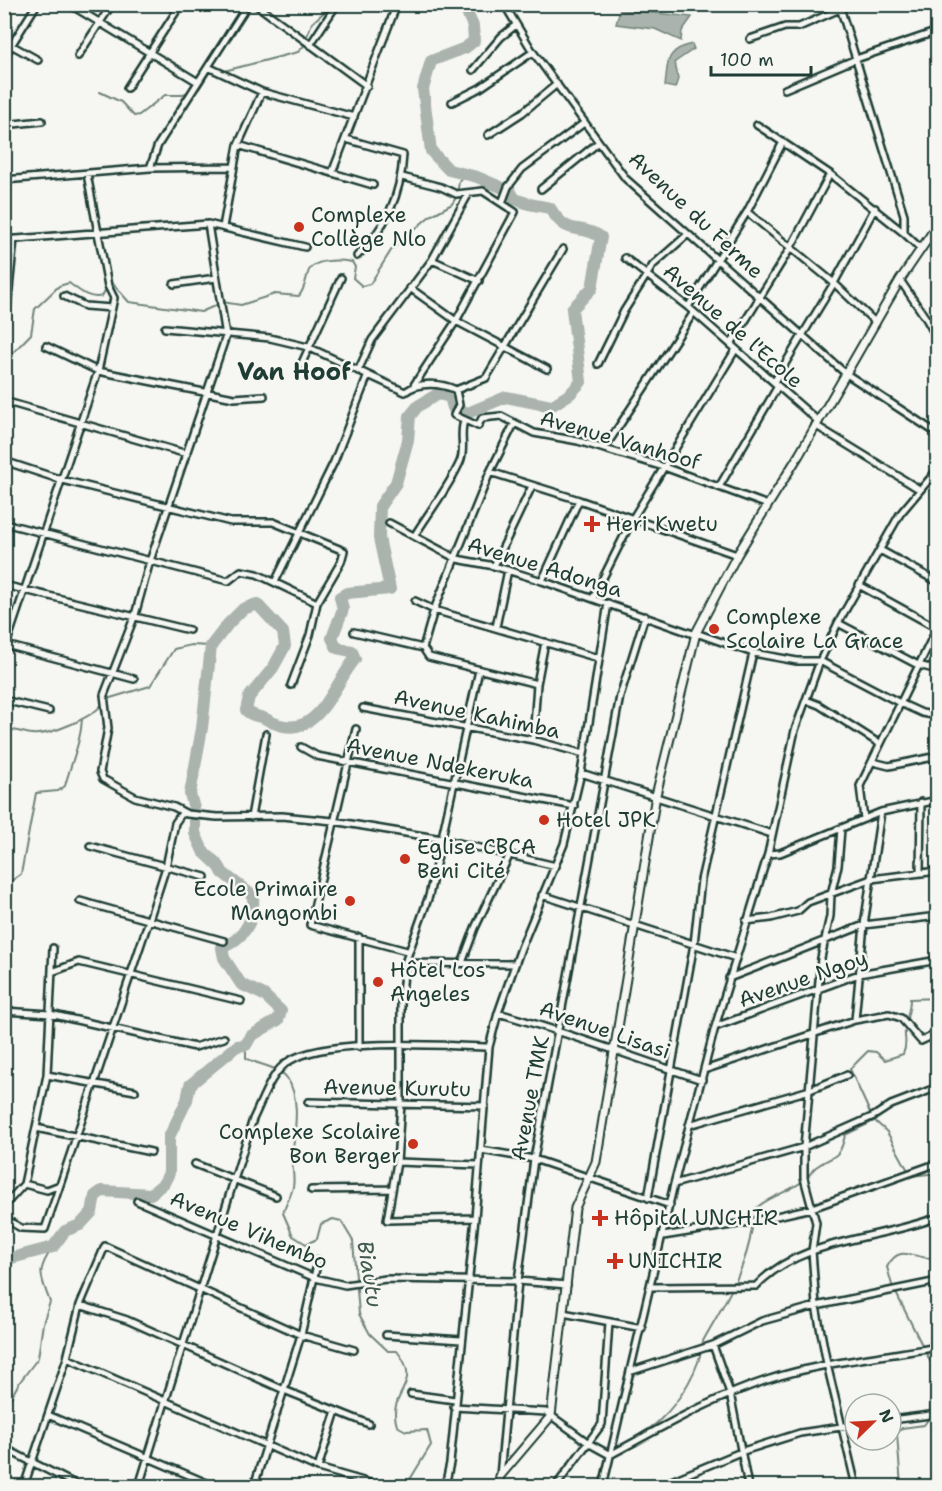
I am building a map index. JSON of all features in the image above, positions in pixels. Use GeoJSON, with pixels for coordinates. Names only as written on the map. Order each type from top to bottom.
{"type":"FeatureCollection","features":[{"type":"Feature","properties":{"kind":"street"},"geometry":{"type":"LineString","coordinates":[[4,57],[37,4]]}},
{"type":"Feature","properties":{"kind":"street"},"geometry":{"type":"LineString","coordinates":[[69,4],[198,82]]}},
{"type":"Feature","properties":{"kind":"street"},"geometry":{"type":"LineString","coordinates":[[78,56],[112,4]]}},
{"type":"Feature","properties":{"kind":"street"},"geometry":{"type":"LineString","coordinates":[[127,88],[181,4]]}},
{"type":"Feature","properties":{"kind":"street"},"geometry":{"type":"LineString","coordinates":[[150,168],[158,145],[248,4]]}},
{"type":"Feature","properties":{"kind":"street"},"geometry":{"type":"LineString","coordinates":[[255,4],[367,86]]}},
{"type":"Feature","properties":{"kind":"street"},"geometry":{"type":"LineString","coordinates":[[307,43],[337,4]]}},
{"type":"Feature","properties":{"kind":"street"},"geometry":{"type":"LineString","coordinates":[[332,172],[397,4]]}},
{"type":"Feature","properties":{"kind":"street","name":"Avenue du Ferme"},"geometry":{"type":"LineString","coordinates":[[504,4],[533,52],[626,179],[845,373],[938,434]]}},
{"type":"Feature","properties":{"kind":"street"},"geometry":{"type":"LineString","coordinates":[[750,39],[785,27],[799,27],[839,7],[904,215],[904,233]]}},
{"type":"Feature","properties":{"kind":"street"},"geometry":{"type":"LineString","coordinates":[[473,70],[501,37],[516,25]]}},
{"type":"Feature","properties":{"kind":"street"},"geometry":{"type":"LineString","coordinates":[[785,89],[856,59],[938,31]]}},
{"type":"Feature","properties":{"kind":"street"},"geometry":{"type":"LineString","coordinates":[[4,41],[38,60]]}},
{"type":"Feature","properties":{"kind":"street"},"geometry":{"type":"LineString","coordinates":[[452,102],[480,88],[533,52]]}},
{"type":"Feature","properties":{"kind":"street"},"geometry":{"type":"LineString","coordinates":[[208,67],[262,92],[354,117]]}},
{"type":"Feature","properties":{"kind":"street"},"geometry":{"type":"LineString","coordinates":[[488,135],[522,113],[556,84]]}},
{"type":"Feature","properties":{"kind":"street"},"geometry":{"type":"LineString","coordinates":[[223,227],[232,167],[238,145],[262,92]]}},
{"type":"Feature","properties":{"kind":"street"},"geometry":{"type":"LineString","coordinates":[[4,125],[42,121]]}},
{"type":"Feature","properties":{"kind":"street"},"geometry":{"type":"LineString","coordinates":[[503,201],[508,187],[522,169],[584,123]]}},
{"type":"Feature","properties":{"kind":"street"},"geometry":{"type":"LineString","coordinates":[[757,125],[830,174],[875,208],[920,248]]}},
{"type":"Feature","properties":{"kind":"street"},"geometry":{"type":"LineString","coordinates":[[346,139],[403,155],[402,177],[383,226],[357,256]]}},
{"type":"Feature","properties":{"kind":"street"},"geometry":{"type":"LineString","coordinates":[[541,189],[599,142]]}},
{"type":"Feature","properties":{"kind":"street"},"geometry":{"type":"LineString","coordinates":[[687,307],[747,212],[783,142]]}},
{"type":"Feature","properties":{"kind":"street"},"geometry":{"type":"LineString","coordinates":[[238,145],[373,185]]}},
{"type":"Feature","properties":{"kind":"street"},"geometry":{"type":"LineString","coordinates":[[4,180],[150,168],[232,167]]}},
{"type":"Feature","properties":{"kind":"street"},"geometry":{"type":"LineString","coordinates":[[87,174],[96,232],[108,286],[114,298],[98,371],[27,591],[5,647],[112,672],[134,680]]}},
{"type":"Feature","properties":{"kind":"street"},"geometry":{"type":"LineString","coordinates":[[731,344],[791,247],[830,174]]}},
{"type":"Feature","properties":{"kind":"street"},"geometry":{"type":"LineString","coordinates":[[165,328],[226,336],[270,338],[308,347],[405,392],[414,385],[456,321],[515,212],[503,201],[483,191],[458,194],[402,177]]}},
{"type":"Feature","properties":{"kind":"street"},"geometry":{"type":"LineString","coordinates":[[358,371],[372,340],[432,260],[469,193]]}},
{"type":"Feature","properties":{"kind":"street"},"geometry":{"type":"LineString","coordinates":[[719,487],[875,208]]}},
{"type":"Feature","properties":{"kind":"street"},"geometry":{"type":"LineString","coordinates":[[747,212],[834,283],[876,323]]}},
{"type":"Feature","properties":{"kind":"street"},"geometry":{"type":"LineString","coordinates":[[208,224],[226,336],[204,393],[187,454],[150,561],[135,615],[112,672],[105,699],[108,728],[100,772],[103,779],[135,797],[174,807],[184,813],[201,816],[333,820],[442,839],[556,866]]}},
{"type":"Feature","properties":{"kind":"street"},"geometry":{"type":"LineString","coordinates":[[4,240],[208,224],[305,247]]}},
{"type":"Feature","properties":{"kind":"street"},"geometry":{"type":"LineString","coordinates":[[498,1486],[500,1476],[551,1416],[575,1208],[596,1162],[656,795],[696,634],[737,555],[900,280],[938,224]]}},
{"type":"Feature","properties":{"kind":"street"},"geometry":{"type":"LineString","coordinates":[[598,364],[624,311],[653,266],[687,235]]}},
{"type":"Feature","properties":{"kind":"street"},"geometry":{"type":"LineString","coordinates":[[4,339],[14,239]]}},
{"type":"Feature","properties":{"kind":"street"},"geometry":{"type":"LineString","coordinates":[[414,385],[446,385],[456,390],[486,378],[563,249]]}},
{"type":"Feature","properties":{"kind":"street","name":"Avenue de l'Ecole"},"geometry":{"type":"LineString","coordinates":[[625,258],[694,312],[817,423],[919,489]]}},
{"type":"Feature","properties":{"kind":"street"},"geometry":{"type":"LineString","coordinates":[[432,260],[479,281]]}},
{"type":"Feature","properties":{"kind":"street"},"geometry":{"type":"LineString","coordinates":[[174,284],[216,278]]}},
{"type":"Feature","properties":{"kind":"street"},"geometry":{"type":"LineString","coordinates":[[301,365],[341,278]]}},
{"type":"Feature","properties":{"kind":"street"},"geometry":{"type":"LineString","coordinates":[[900,280],[938,340]]}},
{"type":"Feature","properties":{"kind":"street"},"geometry":{"type":"LineString","coordinates":[[410,288],[456,321],[547,369]]}},
{"type":"Feature","properties":{"kind":"street"},"geometry":{"type":"LineString","coordinates":[[64,296],[85,306],[112,308]]}},
{"type":"Feature","properties":{"kind":"street"},"geometry":{"type":"LineString","coordinates":[[604,449],[694,312]]}},
{"type":"Feature","properties":{"kind":"street"},"geometry":{"type":"LineString","coordinates":[[46,346],[98,371],[234,398],[264,396]]}},
{"type":"Feature","properties":{"kind":"street"},"geometry":{"type":"LineString","coordinates":[[593,598],[633,518],[736,350]]}},
{"type":"Feature","properties":{"kind":"street"},"geometry":{"type":"LineString","coordinates":[[275,582],[334,462],[368,375]]}},
{"type":"Feature","properties":{"kind":"street"},"geometry":{"type":"LineString","coordinates":[[456,390],[459,405],[455,413],[464,421],[478,426],[482,417],[495,415],[513,424]]}},
{"type":"Feature","properties":{"kind":"street"},"geometry":{"type":"LineString","coordinates":[[4,401],[187,454]]}},
{"type":"Feature","properties":{"kind":"street"},"geometry":{"type":"LineString","coordinates":[[415,535],[460,462],[464,444],[460,431],[464,421]]}},
{"type":"Feature","properties":{"kind":"street","name":"Avenue Vanhoof"},"geometry":{"type":"LineString","coordinates":[[423,648],[434,610],[457,559],[490,472],[513,424],[534,433],[604,449],[664,468],[768,505]]}},
{"type":"Feature","properties":{"kind":"street"},"geometry":{"type":"LineString","coordinates":[[4,461],[62,480],[231,522],[273,522],[344,550],[341,562],[317,603],[310,635],[291,685]]}},
{"type":"Feature","properties":{"kind":"street"},"geometry":{"type":"LineString","coordinates":[[603,1486],[632,1371],[674,1184],[715,1027],[768,854],[795,730],[820,661],[838,623],[900,514],[938,469]]}},
{"type":"Feature","properties":{"kind":"street"},"geometry":{"type":"LineString","coordinates":[[490,472],[633,518],[737,555]]}},
{"type":"Feature","properties":{"kind":"street"},"geometry":{"type":"LineString","coordinates":[[494,566],[532,486]]}},
{"type":"Feature","properties":{"kind":"street"},"geometry":{"type":"LineString","coordinates":[[542,580],[579,500]]}},
{"type":"Feature","properties":{"kind":"street"},"geometry":{"type":"LineString","coordinates":[[4,523],[228,581],[241,572],[257,574],[317,603]]}},
{"type":"Feature","properties":{"kind":"street","name":"Avenue Adonga"},"geometry":{"type":"LineString","coordinates":[[389,523],[457,559],[494,566],[542,580],[753,653],[797,661],[820,661]]}},
{"type":"Feature","properties":{"kind":"street"},"geometry":{"type":"LineString","coordinates":[[880,550],[938,582]]}},
{"type":"Feature","properties":{"kind":"street"},"geometry":{"type":"LineString","coordinates":[[496,627],[508,570]]}},
{"type":"Feature","properties":{"kind":"street"},"geometry":{"type":"LineString","coordinates":[[4,585],[135,615],[189,630]]}},
{"type":"Feature","properties":{"kind":"street"},"geometry":{"type":"LineString","coordinates":[[859,585],[937,627],[860,786],[864,819]]}},
{"type":"Feature","properties":{"kind":"street"},"geometry":{"type":"LineString","coordinates":[[415,601],[434,610],[598,658]]}},
{"type":"Feature","properties":{"kind":"street"},"geometry":{"type":"LineString","coordinates":[[445,1486],[450,1463],[475,1218],[489,1047],[498,1012],[542,896],[556,866],[574,806],[608,603]]}},
{"type":"Feature","properties":{"kind":"street","name":"Avenue TMK"},"geometry":{"type":"LineString","coordinates":[[500,1476],[518,1281],[534,1159],[560,1030],[580,907],[620,696],[645,616]]}},
{"type":"Feature","properties":{"kind":"street"},"geometry":{"type":"LineString","coordinates":[[838,623],[918,665],[938,670]]}},
{"type":"Feature","properties":{"kind":"street"},"geometry":{"type":"LineString","coordinates":[[354,632],[423,648],[429,657],[537,684]]}},
{"type":"Feature","properties":{"kind":"street"},"geometry":{"type":"LineString","coordinates":[[532,740],[537,684],[545,642]]}},
{"type":"Feature","properties":{"kind":"street"},"geometry":{"type":"LineString","coordinates":[[648,1198],[694,944],[701,880],[753,653]]}},
{"type":"Feature","properties":{"kind":"street"},"geometry":{"type":"LineString","coordinates":[[820,661],[900,703],[938,716]]}},
{"type":"Feature","properties":{"kind":"street"},"geometry":{"type":"LineString","coordinates":[[475,1218],[387,1220],[397,1162],[401,1104],[401,1004],[407,951],[429,896],[479,670]]}},
{"type":"Feature","properties":{"kind":"street"},"geometry":{"type":"LineString","coordinates":[[4,700],[49,711]]}},
{"type":"Feature","properties":{"kind":"street"},"geometry":{"type":"LineString","coordinates":[[806,700],[819,705],[880,744]]}},
{"type":"Feature","properties":{"kind":"street","name":"Avenue Kahimba"},"geometry":{"type":"LineString","coordinates":[[363,708],[532,740],[584,754]]}},
{"type":"Feature","properties":{"kind":"street"},"geometry":{"type":"LineString","coordinates":[[356,729],[310,925],[407,951]]}},
{"type":"Feature","properties":{"kind":"street"},"geometry":{"type":"LineString","coordinates":[[251,817],[266,734]]}},
{"type":"Feature","properties":{"kind":"street"},"geometry":{"type":"LineString","coordinates":[[873,762],[889,765],[937,756],[938,742]]}},
{"type":"Feature","properties":{"kind":"street","name":"Avenue Ndekeruka"},"geometry":{"type":"LineString","coordinates":[[301,747],[317,756],[454,782],[511,796],[574,806]]}},
{"type":"Feature","properties":{"kind":"street"},"geometry":{"type":"LineString","coordinates":[[581,773],[656,795],[772,834]]}},
{"type":"Feature","properties":{"kind":"street"},"geometry":{"type":"LineString","coordinates":[[768,854],[780,853],[881,812],[938,800]]}},
{"type":"Feature","properties":{"kind":"street"},"geometry":{"type":"LineString","coordinates":[[920,873],[921,802]]}},
{"type":"Feature","properties":{"kind":"street"},"geometry":{"type":"LineString","coordinates":[[855,1020],[864,925],[881,812]]}},
{"type":"Feature","properties":{"kind":"street"},"geometry":{"type":"LineString","coordinates":[[4,1218],[21,1228],[45,1228],[132,974],[166,867],[175,823],[184,813]]}},
{"type":"Feature","properties":{"kind":"street"},"geometry":{"type":"LineString","coordinates":[[842,829],[818,988],[804,1147],[805,1179],[816,1223],[813,1251],[816,1306],[826,1364],[856,1486]]}},
{"type":"Feature","properties":{"kind":"street"},"geometry":{"type":"LineString","coordinates":[[90,846],[206,878]]}},
{"type":"Feature","properties":{"kind":"street"},"geometry":{"type":"LineString","coordinates":[[462,963],[475,928],[510,854]]}},
{"type":"Feature","properties":{"kind":"street"},"geometry":{"type":"LineString","coordinates":[[746,921],[771,918],[798,910],[808,902],[871,879],[938,871]]}},
{"type":"Feature","properties":{"kind":"street"},"geometry":{"type":"LineString","coordinates":[[542,896],[736,958]]}},
{"type":"Feature","properties":{"kind":"street"},"geometry":{"type":"LineString","coordinates":[[80,902],[224,941]]}},
{"type":"Feature","properties":{"kind":"street"},"geometry":{"type":"LineString","coordinates":[[729,978],[864,925],[938,916]]}},
{"type":"Feature","properties":{"kind":"street"},"geometry":{"type":"LineString","coordinates":[[359,937],[359,1047]]}},
{"type":"Feature","properties":{"kind":"street"},"geometry":{"type":"LineString","coordinates":[[4,1206],[24,1184],[47,1075],[53,948]]}},
{"type":"Feature","properties":{"kind":"street","name":"Avenue Ngoy"},"geometry":{"type":"LineString","coordinates":[[715,1027],[860,974],[938,960]]}},
{"type":"Feature","properties":{"kind":"street"},"geometry":{"type":"LineString","coordinates":[[52,972],[79,962],[241,1000]]}},
{"type":"Feature","properties":{"kind":"street"},"geometry":{"type":"LineString","coordinates":[[405,963],[516,964]]}},
{"type":"Feature","properties":{"kind":"street"},"geometry":{"type":"LineString","coordinates":[[4,1011],[50,1014],[195,1047],[224,1038]]}},
{"type":"Feature","properties":{"kind":"street","name":"Avenue Lisasi"},"geometry":{"type":"LineString","coordinates":[[498,1012],[560,1030],[613,1051],[702,1080]]}},
{"type":"Feature","properties":{"kind":"street"},"geometry":{"type":"LineString","coordinates":[[704,1070],[855,1020],[889,1014],[902,1018],[921,1041],[938,1032]]}},
{"type":"Feature","properties":{"kind":"street"},"geometry":{"type":"LineString","coordinates":[[139,1486],[233,1178],[253,1119],[276,1074],[288,1062],[315,1051],[402,1045],[489,1047]]}},
{"type":"Feature","properties":{"kind":"street"},"geometry":{"type":"LineString","coordinates":[[47,1075],[135,1091]]}},
{"type":"Feature","properties":{"kind":"street"},"geometry":{"type":"LineString","coordinates":[[689,1125],[810,1090],[848,1075]]}},
{"type":"Feature","properties":{"kind":"street"},"geometry":{"type":"LineString","coordinates":[[674,1184],[804,1147],[867,1120],[891,1105],[938,1087]]}},
{"type":"Feature","properties":{"kind":"street","name":"Avenue Kurutu"},"geometry":{"type":"LineString","coordinates":[[308,1102],[485,1106]]}},
{"type":"Feature","properties":{"kind":"street"},"geometry":{"type":"LineString","coordinates":[[36,1128],[152,1152]]}},
{"type":"Feature","properties":{"kind":"street"},"geometry":{"type":"LineString","coordinates":[[481,1150],[534,1159],[670,1205]]}},
{"type":"Feature","properties":{"kind":"street"},"geometry":{"type":"LineString","coordinates":[[397,1162],[479,1166]]}},
{"type":"Feature","properties":{"kind":"street"},"geometry":{"type":"LineString","coordinates":[[663,1236],[748,1223],[812,1208],[938,1163]]}},
{"type":"Feature","properties":{"kind":"street"},"geometry":{"type":"LineString","coordinates":[[195,1164],[276,1196]]}},
{"type":"Feature","properties":{"kind":"street"},"geometry":{"type":"LineString","coordinates":[[24,1184],[47,1190],[60,1185]]}},
{"type":"Feature","properties":{"kind":"street"},"geometry":{"type":"LineString","coordinates":[[311,1190],[392,1189]]}},
{"type":"Feature","properties":{"kind":"street","name":"Avenue Vihembo"},"geometry":{"type":"LineString","coordinates":[[137,1201],[315,1278],[345,1285],[364,1281],[518,1281],[567,1285]]}},
{"type":"Feature","properties":{"kind":"street"},"geometry":{"type":"LineString","coordinates":[[651,1287],[756,1286],[768,1272],[813,1251],[938,1217]]}},
{"type":"Feature","properties":{"kind":"street"},"geometry":{"type":"LineString","coordinates":[[24,1486],[67,1358],[80,1305],[105,1246],[301,1335],[354,1350]]}},
{"type":"Feature","properties":{"kind":"street"},"geometry":{"type":"LineString","coordinates":[[254,1486],[265,1443],[301,1335],[318,1260]]}},
{"type":"Feature","properties":{"kind":"street"},"geometry":{"type":"LineString","coordinates":[[632,1371],[713,1345],[762,1321],[899,1287],[938,1281]]}},
{"type":"Feature","properties":{"kind":"street"},"geometry":{"type":"LineString","coordinates":[[80,1305],[127,1320],[284,1390],[369,1424]]}},
{"type":"Feature","properties":{"kind":"street"},"geometry":{"type":"LineString","coordinates":[[563,1313],[642,1328]]}},
{"type":"Feature","properties":{"kind":"street"},"geometry":{"type":"LineString","coordinates":[[556,1486],[590,1444],[602,1424],[609,1322]]}},
{"type":"Feature","properties":{"kind":"street"},"geometry":{"type":"LineString","coordinates":[[387,1335],[461,1340]]}},
{"type":"Feature","properties":{"kind":"street"},"geometry":{"type":"LineString","coordinates":[[713,1345],[730,1393],[748,1486]]}},
{"type":"Feature","properties":{"kind":"street"},"geometry":{"type":"LineString","coordinates":[[610,1455],[730,1393],[768,1379],[826,1364],[938,1347]]}},
{"type":"Feature","properties":{"kind":"street"},"geometry":{"type":"LineString","coordinates":[[67,1358],[318,1467],[370,1483]]}},
{"type":"Feature","properties":{"kind":"street"},"geometry":{"type":"LineString","coordinates":[[411,1394],[455,1400]]}},
{"type":"Feature","properties":{"kind":"street"},"geometry":{"type":"LineString","coordinates":[[454,1407],[546,1412],[590,1444],[610,1455]]}},
{"type":"Feature","properties":{"kind":"street"},"geometry":{"type":"LineString","coordinates":[[318,1467],[336,1411]]}},
{"type":"Feature","properties":{"kind":"street"},"geometry":{"type":"LineString","coordinates":[[903,1418],[937,1414]]}},
{"type":"Feature","properties":{"kind":"street"},"geometry":{"type":"LineString","coordinates":[[48,1415],[214,1486]]}},
{"type":"Feature","properties":{"kind":"street"},"geometry":{"type":"LineString","coordinates":[[659,1486],[743,1451],[800,1434],[841,1427]]}},
{"type":"Feature","properties":{"kind":"street"},"geometry":{"type":"LineString","coordinates":[[4,1448],[79,1486]]}},
{"type":"Feature","properties":{"kind":"shaded area"},"geometry":{"type":"Polygon","coordinates":[[[620,9],[692,17],[682,31],[681,41],[655,29],[616,24],[620,9]]]}},
{"type":"Feature","properties":{"kind":"shaded area"},"geometry":{"type":"Polygon","coordinates":[[[692,44],[694,49],[675,62],[678,79],[675,88],[665,86],[667,65],[672,54],[692,44]]]}},
{"type":"Feature","properties":{"kind":"waterway"},"geometry":{"type":"LineString","coordinates":[[224,71],[298,52],[303,47],[312,23],[333,4]]}},
{"type":"Feature","properties":{"kind":"waterway"},"geometry":{"type":"LineString","coordinates":[[4,1260],[53,1247],[65,1231],[80,1225],[92,1212],[95,1196],[102,1191],[151,1194],[164,1183],[169,1173],[169,1137],[187,1100],[190,1085],[237,1046],[246,1045],[251,1036],[278,1020],[281,1011],[264,995],[241,984],[224,958],[222,948],[242,934],[250,921],[253,896],[223,873],[203,851],[195,833],[195,812],[190,794],[202,728],[211,646],[243,609],[257,604],[283,632],[285,646],[273,668],[249,697],[246,710],[253,715],[283,726],[298,726],[310,720],[320,711],[355,659],[352,651],[337,648],[332,638],[343,609],[340,597],[347,593],[390,589],[379,538],[380,506],[396,483],[408,440],[410,416],[418,406],[438,394],[450,397],[453,408],[468,413],[506,397],[551,406],[570,394],[581,382],[572,309],[592,288],[601,237],[586,230],[568,227],[550,208],[515,199],[510,191],[477,177],[449,170],[431,151],[423,89],[431,61],[465,48],[474,41],[473,26],[463,4]]}},
{"type":"Feature","properties":{"kind":"waterway"},"geometry":{"type":"LineString","coordinates":[[194,90],[199,89],[209,73],[215,71]]}},
{"type":"Feature","properties":{"kind":"waterway"},"geometry":{"type":"LineString","coordinates":[[100,92],[121,102],[134,116],[139,115],[165,95],[180,95],[189,92]]}},
{"type":"Feature","properties":{"kind":"waterway"},"geometry":{"type":"LineString","coordinates":[[222,302],[241,305],[275,294],[299,296],[311,268],[327,261],[352,262],[355,267],[353,278],[362,286],[370,284],[392,249],[430,216],[452,204],[457,196],[459,181],[464,174]]}},
{"type":"Feature","properties":{"kind":"waterway"},"geometry":{"type":"LineString","coordinates":[[4,362],[31,334],[35,309],[59,286],[69,283],[84,294],[93,297],[102,296],[108,286],[113,284],[129,302],[201,312],[219,304]]}},
{"type":"Feature","properties":{"kind":"waterway"},"geometry":{"type":"LineString","coordinates":[[107,699],[150,686],[174,649],[191,645],[211,646]]}},
{"type":"Feature","properties":{"kind":"waterway"},"geometry":{"type":"LineString","coordinates":[[4,729],[32,734],[49,732],[81,719],[103,703]]}},
{"type":"Feature","properties":{"kind":"waterway"},"geometry":{"type":"LineString","coordinates":[[4,886],[21,874],[36,793],[58,791],[65,786],[78,744],[82,719]]}},
{"type":"Feature","properties":{"kind":"waterway"},"geometry":{"type":"LineString","coordinates":[[871,1115],[850,1069],[868,1051],[876,1052],[885,1060],[903,1054],[910,999],[938,998]]}},
{"type":"Feature","properties":{"kind":"waterway","name":"Biautu"},"geometry":{"type":"LineString","coordinates":[[246,1045],[246,1058],[284,1074],[292,1087],[296,1107],[292,1159],[294,1184],[283,1213],[293,1236],[306,1244],[317,1239],[321,1224],[333,1219],[341,1221],[353,1241],[359,1314],[370,1334],[388,1351],[397,1351],[405,1363],[406,1381],[396,1404],[397,1426],[406,1431],[427,1430],[431,1445],[406,1486]]}},
{"type":"Feature","properties":{"kind":"waterway"},"geometry":{"type":"LineString","coordinates":[[874,1120],[887,1132],[911,1176],[938,1173]]}},
{"type":"Feature","properties":{"kind":"waterway"},"geometry":{"type":"LineString","coordinates":[[633,1440],[660,1420],[675,1404],[688,1384],[698,1362],[703,1341],[733,1287],[745,1259],[752,1228],[747,1220],[753,1212],[767,1201],[800,1184],[816,1167],[835,1156],[841,1149],[845,1135],[874,1121]]}},
{"type":"Feature","properties":{"kind":"waterway"},"geometry":{"type":"LineString","coordinates":[[4,1410],[19,1383],[38,1358],[43,1323],[50,1302],[41,1274],[47,1256],[53,1247]]}},
{"type":"Feature","properties":{"kind":"waterway"},"geometry":{"type":"LineString","coordinates":[[901,1486],[897,1434],[902,1428],[924,1425],[930,1417],[932,1365],[892,1285],[887,1267],[898,1255],[938,1257]]}},
{"type":"Feature","properties":{"kind":"waterway"},"geometry":{"type":"LineString","coordinates":[[620,1454],[627,1449]]}},
{"type":"Feature","properties":{"kind":"place","name":"Complexe Collège Nlo"},"geometry":{"type":"Point","coordinates":[299,227]}},
{"type":"Feature","properties":{"kind":"place","name":"Heri Kwetu"},"geometry":{"type":"Point","coordinates":[592,524]}},
{"type":"Feature","properties":{"kind":"place","name":"Complexe Scolaire La Grace"},"geometry":{"type":"Point","coordinates":[714,629]}},
{"type":"Feature","properties":{"kind":"place","name":"Hotel JPK"},"geometry":{"type":"Point","coordinates":[544,820]}},
{"type":"Feature","properties":{"kind":"place","name":"Eglise CBCA Beni Cité"},"geometry":{"type":"Point","coordinates":[405,859]}},
{"type":"Feature","properties":{"kind":"place","name":"Ecole Primaire Mangombi"},"geometry":{"type":"Point","coordinates":[350,901]}},
{"type":"Feature","properties":{"kind":"place","name":"Hôtel Los Angeles"},"geometry":{"type":"Point","coordinates":[378,982]}},
{"type":"Feature","properties":{"kind":"place","name":"Complexe Scolaire Bon Berger"},"geometry":{"type":"Point","coordinates":[413,1144]}},
{"type":"Feature","properties":{"kind":"place","name":"Hôpital UNCHIR"},"geometry":{"type":"Point","coordinates":[600,1218]}},
{"type":"Feature","properties":{"kind":"place","name":"UNICHIR"},"geometry":{"type":"Point","coordinates":[615,1261]}},
{"type":"Feature","properties":{"kind":"district","name":"Van Hoof"},"geometry":{"type":"Point","coordinates":[294,372]}}]}
